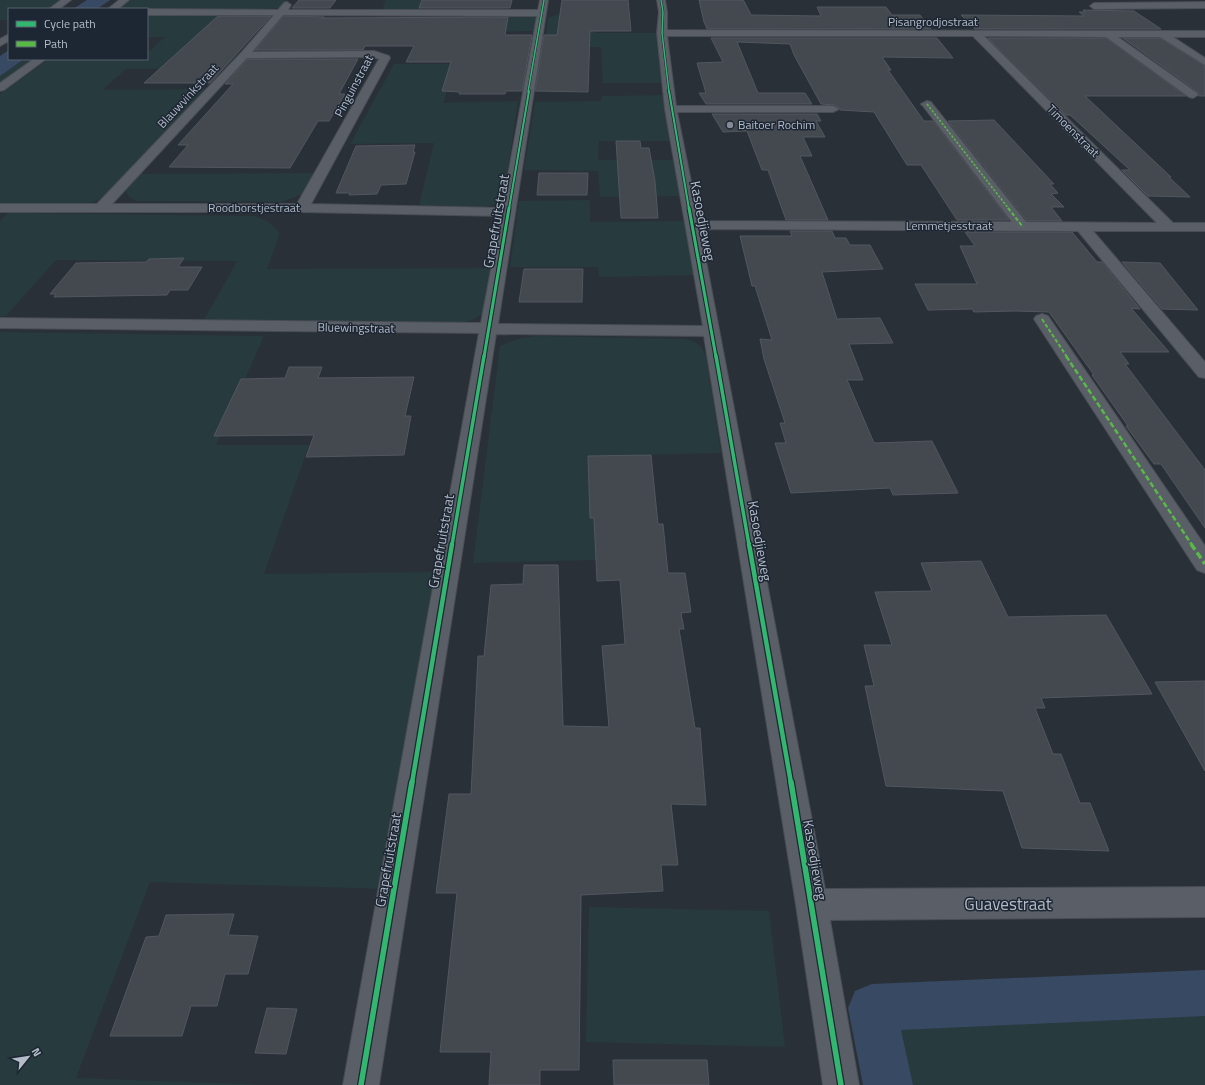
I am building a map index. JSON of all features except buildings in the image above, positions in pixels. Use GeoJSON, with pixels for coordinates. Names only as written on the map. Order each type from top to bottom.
{"type":"FeatureCollection","features":[{"type":"Feature","properties":{"kind":"street"},"geometry":{"type":"LineString","coordinates":[[55,8],[67,0]]}},
{"type":"Feature","properties":{"kind":"street"},"geometry":{"type":"LineString","coordinates":[[113,8],[125,0]]}},
{"type":"Feature","properties":{"kind":"street","name":"Blauwvinkstraat"},"geometry":{"type":"LineString","coordinates":[[101,208],[244,55],[292,0]]}},
{"type":"Feature","properties":{"kind":"street","name":"Kasoedjieweg"},"geometry":{"type":"LineString","coordinates":[[661,0],[663,12],[662,33],[671,109],[712,331],[812,905],[841,1085]]}},
{"type":"Feature","properties":{"kind":"street"},"geometry":{"type":"LineString","coordinates":[[1094,6],[1205,5]]}},
{"type":"Feature","properties":{"kind":"street"},"geometry":{"type":"LineString","coordinates":[[148,12],[281,12],[543,6]]}},
{"type":"Feature","properties":{"kind":"street","name":"Grapefruitstraat"},"geometry":{"type":"LineString","coordinates":[[361,1085],[543,6]]}},
{"type":"Feature","properties":{"kind":"street","name":"Pisangrodjostraat"},"geometry":{"type":"LineString","coordinates":[[662,33],[1205,34]]}},
{"type":"Feature","properties":{"kind":"street","name":"Timoenstraat"},"geometry":{"type":"LineString","coordinates":[[976,34],[1169,227]]}},
{"type":"Feature","properties":{"kind":"street"},"geometry":{"type":"LineString","coordinates":[[1108,34],[1193,95]]}},
{"type":"Feature","properties":{"kind":"street"},"geometry":{"type":"LineString","coordinates":[[1162,34],[1205,62]]}},
{"type":"Feature","properties":{"kind":"street","name":"Pinguinstraat"},"geometry":{"type":"LineString","coordinates":[[244,55],[374,54],[385,58],[302,208]]}},
{"type":"Feature","properties":{"kind":"street"},"geometry":{"type":"LineString","coordinates":[[0,88],[40,60]]}},
{"type":"Feature","properties":{"kind":"street"},"geometry":{"type":"LineString","coordinates":[[927,104],[1023,227]]}},
{"type":"Feature","properties":{"kind":"street"},"geometry":{"type":"LineString","coordinates":[[671,109],[833,109]]}},
{"type":"Feature","properties":{"kind":"street","name":"Roodborstjestraat"},"geometry":{"type":"LineString","coordinates":[[0,208],[302,208],[509,212]]}},
{"type":"Feature","properties":{"kind":"street","name":"Lemmetjesstraat"},"geometry":{"type":"LineString","coordinates":[[693,225],[1205,228]]}},
{"type":"Feature","properties":{"kind":"street"},"geometry":{"type":"LineString","coordinates":[[1082,227],[1205,373]]}},
{"type":"Feature","properties":{"kind":"street"},"geometry":{"type":"LineString","coordinates":[[1042,319],[1205,564]]}},
{"type":"Feature","properties":{"kind":"street","name":"Bluewingstraat"},"geometry":{"type":"LineString","coordinates":[[0,323],[488,330],[712,331]]}},
{"type":"Feature","properties":{"kind":"street","name":"Guavestraat"},"geometry":{"type":"LineString","coordinates":[[812,905],[1205,902]]}},
{"type":"Feature","properties":{"kind":"green space"},"geometry":{"type":"Polygon","coordinates":[[[0,0],[65,0],[53,8],[8,8],[8,20],[0,20],[0,0]]]}},
{"type":"Feature","properties":{"kind":"green space"},"geometry":{"type":"Polygon","coordinates":[[[131,0],[287,0],[281,7],[268,11],[121,8],[131,0]]]}},
{"type":"Feature","properties":{"kind":"green space"},"geometry":{"type":"Polygon","coordinates":[[[386,0],[423,0],[420,11],[382,10],[386,0]]]}},
{"type":"Feature","properties":{"kind":"green space"},"geometry":{"type":"Polygon","coordinates":[[[148,14],[268,15],[270,17],[226,68],[126,69],[102,90],[206,89],[106,195],[94,202],[81,204],[0,204],[0,94],[48,60],[148,60],[148,52],[165,37],[148,37],[148,14]]]}},
{"type":"Feature","properties":{"kind":"green space"},"geometry":{"type":"Polygon","coordinates":[[[479,14],[530,15],[536,17],[537,19],[535,31],[472,32],[479,14]]]}},
{"type":"Feature","properties":{"kind":"green space"},"geometry":{"type":"Polygon","coordinates":[[[557,15],[594,15],[596,33],[658,33],[664,83],[603,83],[601,47],[545,47],[548,18],[557,15]]]}},
{"type":"Feature","properties":{"kind":"green space"},"geometry":{"type":"Polygon","coordinates":[[[23,60],[35,60],[0,84],[0,76],[23,60]]]}},
{"type":"Feature","properties":{"kind":"green space"},"geometry":{"type":"Polygon","coordinates":[[[394,64],[453,64],[444,103],[518,101],[504,196],[499,203],[485,207],[419,205],[434,143],[350,144],[394,64]]]}},
{"type":"Feature","properties":{"kind":"green space"},"geometry":{"type":"Polygon","coordinates":[[[666,95],[674,141],[599,141],[598,160],[678,160],[685,196],[600,197],[598,171],[524,170],[535,102],[601,101],[602,96],[666,95]]]}},
{"type":"Feature","properties":{"kind":"green space"},"geometry":{"type":"Polygon","coordinates":[[[314,173],[303,194],[282,202],[137,201],[129,197],[126,191],[140,174],[314,173]]]}},
{"type":"Feature","properties":{"kind":"green space"},"geometry":{"type":"Polygon","coordinates":[[[590,200],[590,222],[687,221],[696,275],[599,277],[598,267],[510,267],[519,201],[590,200]]]}},
{"type":"Feature","properties":{"kind":"green space"},"geometry":{"type":"Polygon","coordinates":[[[8,213],[256,216],[270,223],[280,233],[267,269],[491,268],[485,312],[474,319],[461,324],[204,320],[237,261],[56,260],[6,316],[0,316],[0,221],[8,213]]]}},
{"type":"Feature","properties":{"kind":"green space"},"geometry":{"type":"Polygon","coordinates":[[[0,332],[264,336],[216,445],[309,445],[264,574],[436,572],[385,889],[150,882],[76,1078],[267,1085],[0,1085],[0,332]]]}},
{"type":"Feature","properties":{"kind":"green space"},"geometry":{"type":"Polygon","coordinates":[[[537,336],[685,339],[693,341],[702,349],[706,356],[721,453],[596,456],[599,560],[473,563],[500,346],[521,338],[537,336]]]}},
{"type":"Feature","properties":{"kind":"green space"},"geometry":{"type":"Polygon","coordinates":[[[589,907],[769,911],[785,1047],[586,1042],[589,907]]]}},
{"type":"Feature","properties":{"kind":"green space"},"geometry":{"type":"Polygon","coordinates":[[[1205,993],[1205,1085],[888,1085],[872,1008],[1205,993]]]}},
{"type":"Feature","properties":{"kind":"water"},"geometry":{"type":"Polygon","coordinates":[[[87,0],[110,0],[98,8],[75,8],[87,0]]]}},
{"type":"Feature","properties":{"kind":"water"},"geometry":{"type":"Polygon","coordinates":[[[8,51],[8,60],[23,60],[0,76],[0,56],[8,51]]]}},
{"type":"Feature","properties":{"kind":"waterway"},"geometry":{"type":"LineString","coordinates":[[888,1085],[872,1008],[1205,993]]}},
{"type":"Feature","properties":{"kind":"marked path"},"geometry":{"type":"LineString","coordinates":[[927,104],[1023,227]]}},
{"type":"Feature","properties":{"kind":"marked path"},"geometry":{"type":"LineString","coordinates":[[1042,319],[1205,564]]}},
{"type":"Feature","properties":{"kind":"cycle path"},"geometry":{"type":"LineString","coordinates":[[361,1085],[544,0]]}},
{"type":"Feature","properties":{"kind":"cycle path"},"geometry":{"type":"LineString","coordinates":[[661,0],[663,12],[662,33],[671,109],[712,331],[812,905],[841,1085]]}},
{"type":"Feature","properties":{"kind":"place","name":"Baitoer Rochim"},"geometry":{"type":"Point","coordinates":[730,125]}}]}
